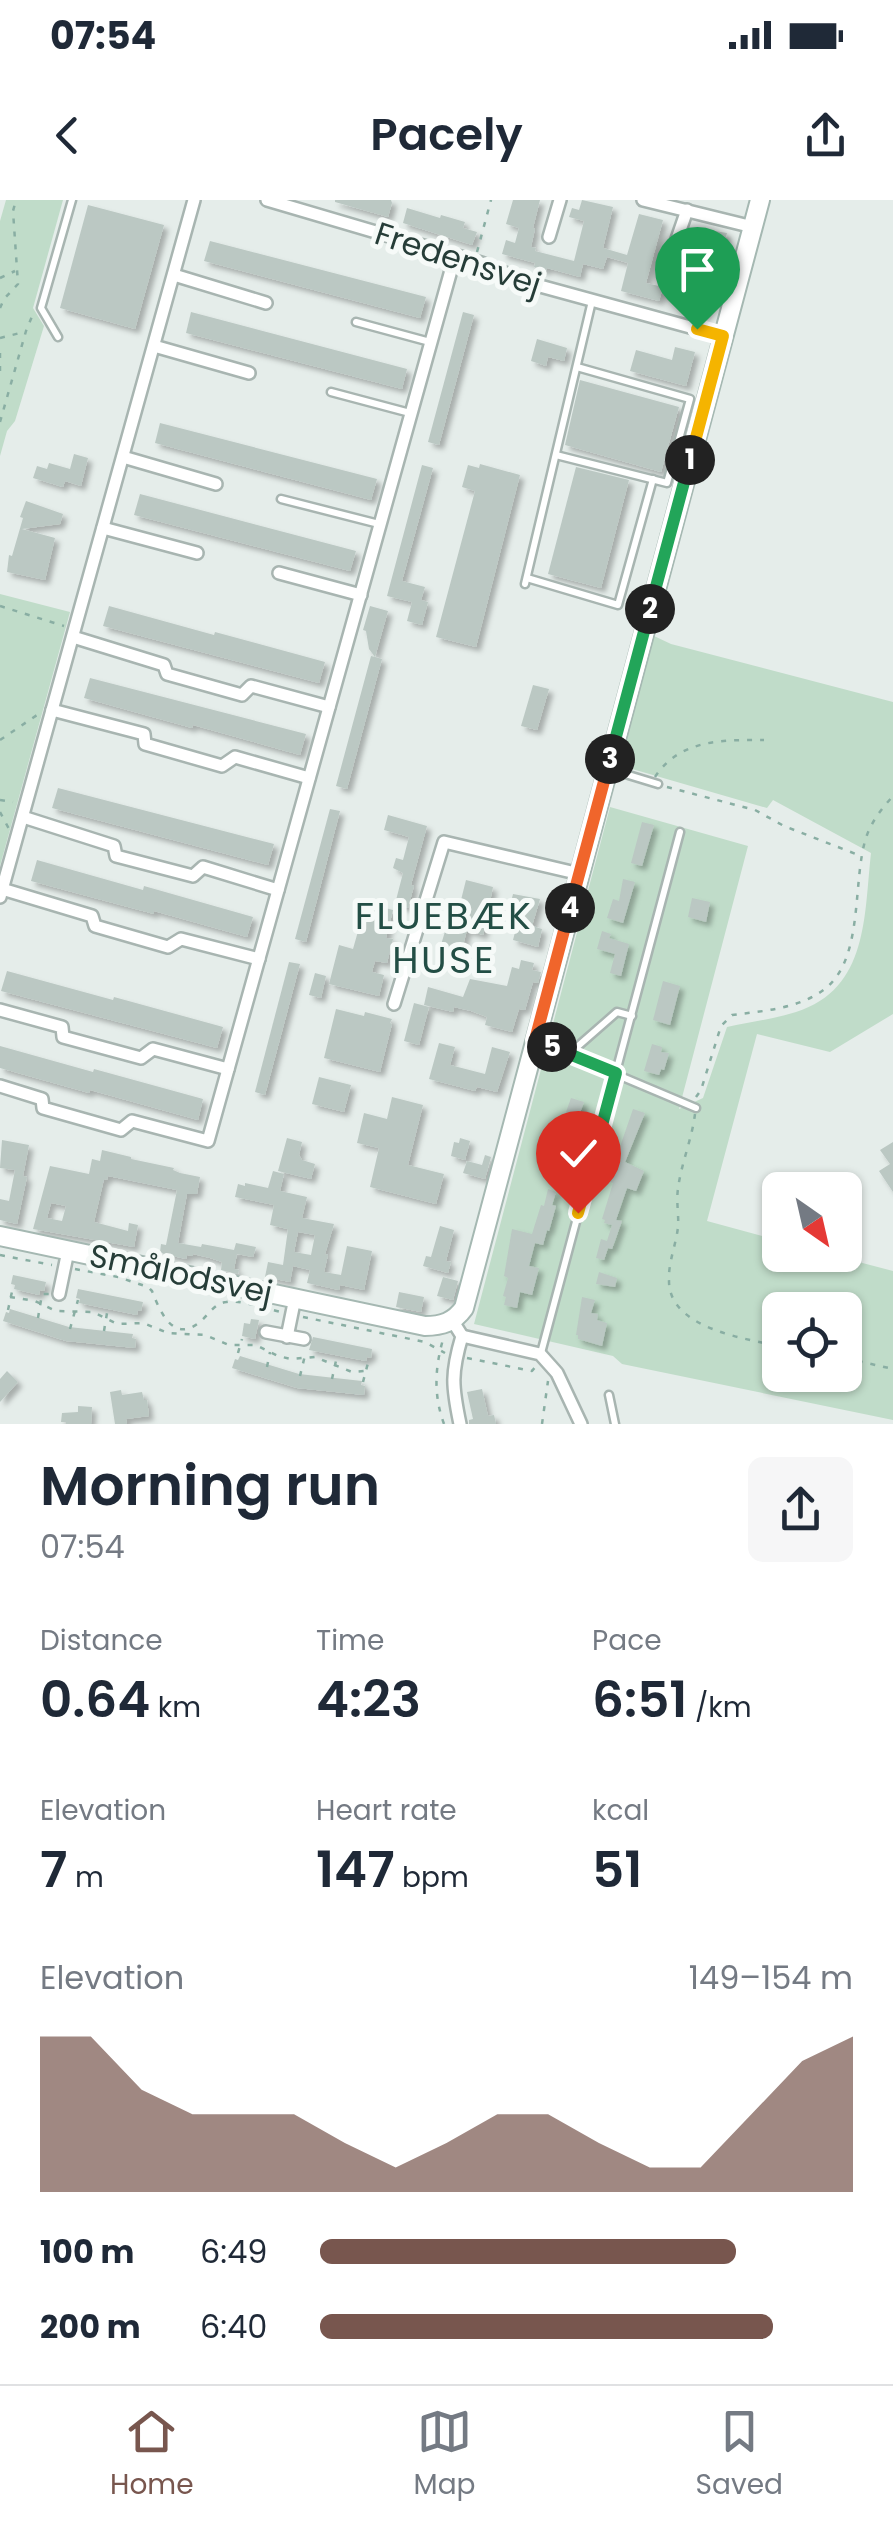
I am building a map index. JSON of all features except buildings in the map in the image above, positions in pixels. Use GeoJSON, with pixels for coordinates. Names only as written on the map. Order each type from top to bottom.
{"type":"FeatureCollection","features":[{"type":"Feature","properties":{"kind":"street"},"geometry":{"type":"LineString","coordinates":[[194,200],[74,633],[48,709],[1,893],[92,916],[95,926],[168,947],[181,939],[258,960]]}},
{"type":"Feature","properties":{"kind":"street","name":"Fredensvej"},"geometry":{"type":"LineString","coordinates":[[267,200],[474,261],[529,283],[723,336]]}},
{"type":"Feature","properties":{"kind":"street"},"geometry":{"type":"LineString","coordinates":[[549,237],[560,200]]}},
{"type":"Feature","properties":{"kind":"street"},"geometry":{"type":"LineString","coordinates":[[643,200],[753,226]]}},
{"type":"Feature","properties":{"kind":"street"},"geometry":{"type":"LineString","coordinates":[[460,1424],[453,1390],[453,1327],[467,1300],[760,200]]}},
{"type":"Feature","properties":{"kind":"street"},"geometry":{"type":"LineString","coordinates":[[667,268],[687,210]]}},
{"type":"Feature","properties":{"kind":"street"},"geometry":{"type":"LineString","coordinates":[[0,1086],[42,1098],[43,1108],[120,1130],[132,1121],[208,1140],[456,256]]}},
{"type":"Feature","properties":{"kind":"street"},"geometry":{"type":"LineString","coordinates":[[174,275],[266,302]]}},
{"type":"Feature","properties":{"kind":"street"},"geometry":{"type":"LineString","coordinates":[[154,346],[248,372]]}},
{"type":"Feature","properties":{"kind":"street"},"geometry":{"type":"LineString","coordinates":[[123,457],[216,484]]}},
{"type":"Feature","properties":{"kind":"street"},"geometry":{"type":"LineString","coordinates":[[103,528],[197,552]]}},
{"type":"Feature","properties":{"kind":"street"},"geometry":{"type":"LineString","coordinates":[[279,573],[360,595]]}},
{"type":"Feature","properties":{"kind":"street"},"geometry":{"type":"LineString","coordinates":[[74,633],[164,665],[166,674],[242,695],[252,686],[329,707]]}},
{"type":"Feature","properties":{"kind":"street"},"geometry":{"type":"LineString","coordinates":[[48,709],[144,734],[145,744],[222,766],[236,758],[310,778]]}},
{"type":"Feature","properties":{"kind":"street"},"geometry":{"type":"LineString","coordinates":[[24,811],[114,846],[116,856],[192,876],[204,867],[278,890]]}},
{"type":"Feature","properties":{"kind":"street"},"geometry":{"type":"LineString","coordinates":[[394,1004],[444,842],[580,874]]}},
{"type":"Feature","properties":{"kind":"street"},"geometry":{"type":"LineString","coordinates":[[0,1010],[62,1027],[63,1037],[141,1058],[153,1049],[228,1069]]}},
{"type":"Feature","properties":{"kind":"street","name":"Smålodsvej"},"geometry":{"type":"LineString","coordinates":[[0,1236],[66,1259],[294,1306],[453,1327]]}},
{"type":"Feature","properties":{"kind":"street","name":"Smålodsvej"},"geometry":{"type":"LineString","coordinates":[[59,1294],[66,1259]]}},
{"type":"Feature","properties":{"kind":"street","name":"Smålodsvej"},"geometry":{"type":"LineString","coordinates":[[287,1337],[294,1306]]}},
{"type":"Feature","properties":{"kind":"street"},"geometry":{"type":"LineString","coordinates":[[453,1327],[545,1359],[557,1373],[581,1424]]}},
{"type":"Feature","properties":{"kind":"street","name":"Smålodsvej"},"geometry":{"type":"LineString","coordinates":[[266,1332],[305,1344]]}},
{"type":"Feature","properties":{"kind":"lane"},"geometry":{"type":"LineString","coordinates":[[58,337],[41,308],[72,200]]}},
{"type":"Feature","properties":{"kind":"lane"},"geometry":{"type":"LineString","coordinates":[[592,301],[526,581],[618,605],[654,479]]}},
{"type":"Feature","properties":{"kind":"lane"},"geometry":{"type":"LineString","coordinates":[[356,322],[432,342]]}},
{"type":"Feature","properties":{"kind":"lane"},"geometry":{"type":"LineString","coordinates":[[556,455],[667,482],[690,400],[576,367]]}},
{"type":"Feature","properties":{"kind":"lane"},"geometry":{"type":"LineString","coordinates":[[331,392],[412,414]]}},
{"type":"Feature","properties":{"kind":"lane"},"geometry":{"type":"LineString","coordinates":[[281,498],[380,524]]}},
{"type":"Feature","properties":{"kind":"lane"},"geometry":{"type":"LineString","coordinates":[[608,768],[656,784]]}},
{"type":"Feature","properties":{"kind":"lane"},"geometry":{"type":"LineString","coordinates":[[545,1359],[680,832]]}},
{"type":"Feature","properties":{"kind":"lane"},"geometry":{"type":"LineString","coordinates":[[569,1054],[616,1012],[632,1016]]}},
{"type":"Feature","properties":{"kind":"lane"},"geometry":{"type":"LineString","coordinates":[[535,1040],[696,1108]]}},
{"type":"Feature","properties":{"kind":"lane"},"geometry":{"type":"LineString","coordinates":[[610,1396],[615,1424]]}},
{"type":"Feature","properties":{"kind":"path"},"geometry":{"type":"LineString","coordinates":[[0,308],[18,284],[13,212],[16,200]]}},
{"type":"Feature","properties":{"kind":"path"},"geometry":{"type":"LineString","coordinates":[[474,261],[491,200]]}},
{"type":"Feature","properties":{"kind":"path"},"geometry":{"type":"LineString","coordinates":[[0,278],[16,271]]}},
{"type":"Feature","properties":{"kind":"path"},"geometry":{"type":"LineString","coordinates":[[0,420],[26,331],[32,316],[41,308]]}},
{"type":"Feature","properties":{"kind":"path"},"geometry":{"type":"LineString","coordinates":[[0,338],[26,331]]}},
{"type":"Feature","properties":{"kind":"path"},"geometry":{"type":"LineString","coordinates":[[0,353],[0,371]]}},
{"type":"Feature","properties":{"kind":"path"},"geometry":{"type":"LineString","coordinates":[[0,606],[74,633]]}},
{"type":"Feature","properties":{"kind":"path"},"geometry":{"type":"LineString","coordinates":[[0,740],[48,709]]}},
{"type":"Feature","properties":{"kind":"path"},"geometry":{"type":"LineString","coordinates":[[764,740],[720,740],[692,746],[667,760],[655,776],[656,784],[755,810],[862,857]]}},
{"type":"Feature","properties":{"kind":"path"},"geometry":{"type":"LineString","coordinates":[[686,1104],[701,1090],[726,1019],[779,1009],[830,985],[847,954],[853,933],[867,835],[893,796]]}},
{"type":"Feature","properties":{"kind":"path"},"geometry":{"type":"LineString","coordinates":[[0,800],[24,811]]}},
{"type":"Feature","properties":{"kind":"path"},"geometry":{"type":"LineString","coordinates":[[696,1108],[677,1191],[678,1224],[669,1281],[674,1301],[698,1322],[734,1337],[762,1342]]}},
{"type":"Feature","properties":{"kind":"path"},"geometry":{"type":"LineString","coordinates":[[0,1254],[66,1259],[142,1284],[152,1290],[164,1320],[178,1328],[195,1325],[210,1310],[226,1302],[294,1306],[425,1342],[456,1356],[532,1370],[545,1359]]}},
{"type":"Feature","properties":{"kind":"path"},"geometry":{"type":"LineString","coordinates":[[8,1310],[13,1287]]}},
{"type":"Feature","properties":{"kind":"path"},"geometry":{"type":"LineString","coordinates":[[38,1318],[42,1294],[59,1294]]}},
{"type":"Feature","properties":{"kind":"path"},"geometry":{"type":"LineString","coordinates":[[10,1297],[40,1303],[56,1312],[93,1312],[117,1324],[143,1323],[168,1334],[205,1336],[229,1346],[241,1342],[285,1358],[315,1357],[352,1372],[365,1371]]}},
{"type":"Feature","properties":{"kind":"path"},"geometry":{"type":"LineString","coordinates":[[70,1328],[78,1300]]}},
{"type":"Feature","properties":{"kind":"path"},"geometry":{"type":"LineString","coordinates":[[104,1331],[108,1307]]}},
{"type":"Feature","properties":{"kind":"path"},"geometry":{"type":"LineString","coordinates":[[444,1424],[436,1387],[445,1333],[453,1327]]}},
{"type":"Feature","properties":{"kind":"path"},"geometry":{"type":"LineString","coordinates":[[178,1328],[178,1335]]}},
{"type":"Feature","properties":{"kind":"path"},"geometry":{"type":"LineString","coordinates":[[238,1354],[241,1342]]}},
{"type":"Feature","properties":{"kind":"path"},"geometry":{"type":"LineString","coordinates":[[300,1376],[305,1344]]}},
{"type":"Feature","properties":{"kind":"path"},"geometry":{"type":"LineString","coordinates":[[266,1366],[270,1351]]}},
{"type":"Feature","properties":{"kind":"path"},"geometry":{"type":"LineString","coordinates":[[332,1380],[337,1356]]}},
{"type":"Feature","properties":{"kind":"path"},"geometry":{"type":"LineString","coordinates":[[363,1382],[369,1359]]}},
{"type":"Feature","properties":{"kind":"path"},"geometry":{"type":"LineString","coordinates":[[542,1424],[545,1359]]}},
{"type":"Feature","properties":{"kind":"path"},"geometry":{"type":"LineString","coordinates":[[862,1362],[893,1369]]}},
{"type":"Feature","properties":{"kind":"green space"},"geometry":{"type":"Polygon","coordinates":[[[6,200],[63,200],[33,308],[44,326],[0,456],[0,221],[6,200]]]}},
{"type":"Feature","properties":{"kind":"green space"},"geometry":{"type":"Polygon","coordinates":[[[769,200],[654,636],[671,644],[893,702],[893,1014],[830,1052],[757,1034],[707,1221],[762,1236],[762,1272],[862,1272],[862,1263],[893,1271],[893,1420],[622,1364],[613,1356],[474,1324],[610,807],[748,846],[679,1109],[703,1098],[727,1027],[796,1012],[820,1001],[838,986],[850,968],[863,924],[871,853],[773,800],[767,808],[615,764],[769,200]]]}},
{"type":"Feature","properties":{"kind":"green space"},"geometry":{"type":"Polygon","coordinates":[[[0,594],[70,612],[0,866],[0,594]]]}},
{"type":"Feature","properties":{"kind":"district","name":"FLUEBÆK HUSE"},"geometry":{"type":"Point","coordinates":[444,938]}},
{"type":"Feature","properties":{"kind":"route"},"geometry":{"type":"LineString","coordinates":[[578,1213],[616,1073],[535,1040],[723,336],[697,329]]}}]}
